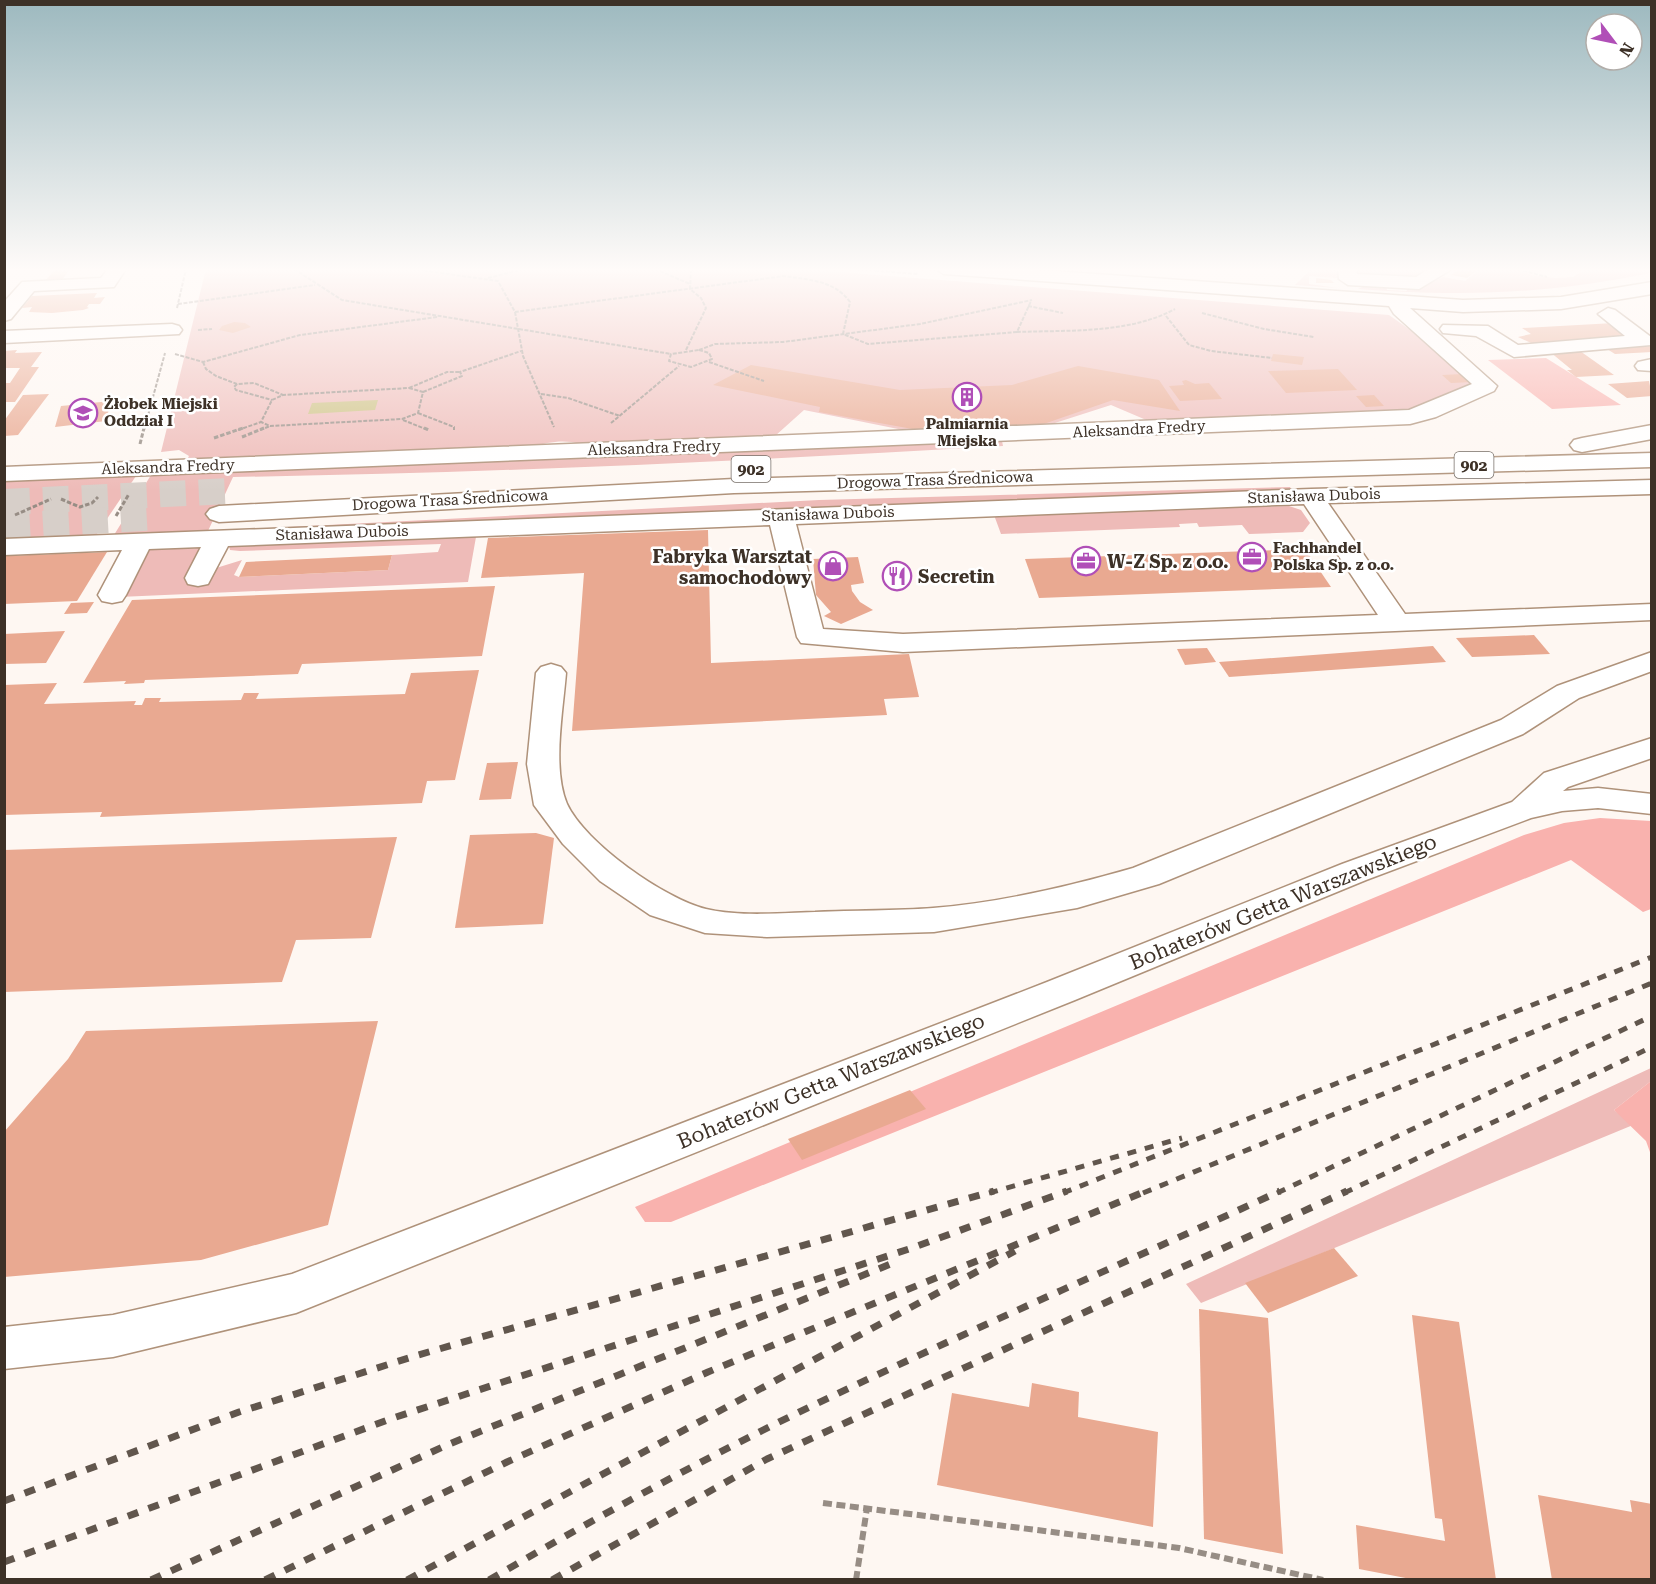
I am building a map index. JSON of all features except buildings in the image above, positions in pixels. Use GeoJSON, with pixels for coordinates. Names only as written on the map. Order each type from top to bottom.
{"type":"FeatureCollection","features":[{"type":"Feature","properties":{"kind":"main road","name":"Aleksandra Fredry"},"geometry":{"type":"LineString","coordinates":[[4,474],[141,460],[562,451],[964,437],[1410,417],[1428,412],[1486,386],[1438,343]]}},
{"type":"Feature","properties":{"kind":"main road"},"geometry":{"type":"LineString","coordinates":[[1501,343],[1514,351],[1619,343]]}},
{"type":"Feature","properties":{"kind":"main road"},"geometry":{"type":"LineString","coordinates":[[1582,445],[1652,432]]}},
{"type":"Feature","properties":{"kind":"main road","name":"Drogowa Trasa Średnicowa"},"geometry":{"type":"LineString","coordinates":[[229,491],[959,462],[1652,443]]}},
{"type":"Feature","properties":{"kind":"main road","name":"Drogowa Trasa Średnicowa"},"geometry":{"type":"LineString","coordinates":[[212,547],[722,486],[1652,460]]}},
{"type":"Feature","properties":{"kind":"main road"},"geometry":{"type":"LineString","coordinates":[[1297,469],[1649,487]]}},
{"type":"Feature","properties":{"kind":"main road","name":"Stanisława Dubois"},"geometry":{"type":"LineString","coordinates":[[4,547],[140,541],[212,547],[781,516],[1311,496],[1521,497],[1649,487]]}},
{"type":"Feature","properties":{"kind":"main road"},"geometry":{"type":"LineString","coordinates":[[1311,496],[1396,621]]}},
{"type":"Feature","properties":{"kind":"main road"},"geometry":{"type":"LineString","coordinates":[[781,516],[811,637],[903,643],[1652,612]]}},
{"type":"Feature","properties":{"kind":"main road"},"geometry":{"type":"LineString","coordinates":[[112,595],[140,541]]}},
{"type":"Feature","properties":{"kind":"main road"},"geometry":{"type":"LineString","coordinates":[[212,547],[440,548]]}},
{"type":"Feature","properties":{"kind":"main road"},"geometry":{"type":"LineString","coordinates":[[551,673],[543,764],[551,805],[575,837],[612,873],[663,907],[705,921],[767,925],[934,920],[1077,896],[1146,876],[1512,727],[1568,692],[1652,661]]}},
{"type":"Feature","properties":{"kind":"main road"},"geometry":{"type":"LineString","coordinates":[[1521,810],[1556,780],[1652,747]]}},
{"type":"Feature","properties":{"kind":"main road","name":"Bohaterów Getta Warszawskiego"},"geometry":{"type":"LineString","coordinates":[[4,1348],[113,1336],[296,1293],[1061,991],[1354,872],[1521,810],[1562,801],[1598,798],[1652,804]]}},
{"type":"Feature","properties":{"kind":"path"},"geometry":{"type":"LineString","coordinates":[[166,350],[203,362],[269,343]]}},
{"type":"Feature","properties":{"kind":"path"},"geometry":{"type":"LineString","coordinates":[[519,343],[542,394],[562,451]]}},
{"type":"Feature","properties":{"kind":"path"},"geometry":{"type":"LineString","coordinates":[[604,343],[671,354],[686,350],[699,350],[715,344],[752,343]]}},
{"type":"Feature","properties":{"kind":"path"},"geometry":{"type":"LineString","coordinates":[[686,350],[689,343]]}},
{"type":"Feature","properties":{"kind":"path"},"geometry":{"type":"LineString","coordinates":[[865,343],[881,343]]}},
{"type":"Feature","properties":{"kind":"path"},"geometry":{"type":"LineString","coordinates":[[1187,343],[1211,351],[1272,358]]}},
{"type":"Feature","properties":{"kind":"path"},"geometry":{"type":"LineString","coordinates":[[699,350],[712,356],[709,362]]}},
{"type":"Feature","properties":{"kind":"path"},"geometry":{"type":"LineString","coordinates":[[409,388],[447,372],[460,372],[521,351]]}},
{"type":"Feature","properties":{"kind":"path"},"geometry":{"type":"LineString","coordinates":[[671,354],[669,361],[679,366],[696,366],[709,362],[764,381]]}},
{"type":"Feature","properties":{"kind":"path"},"geometry":{"type":"LineString","coordinates":[[203,362],[206,369],[216,376],[237,384],[254,383],[283,395]]}},
{"type":"Feature","properties":{"kind":"path"},"geometry":{"type":"LineString","coordinates":[[606,425],[621,416],[679,366]]}},
{"type":"Feature","properties":{"kind":"path"},"geometry":{"type":"LineString","coordinates":[[261,422],[272,400],[283,395],[409,388],[423,392],[462,376],[460,372]]}},
{"type":"Feature","properties":{"kind":"path"},"geometry":{"type":"LineString","coordinates":[[237,384],[234,387],[236,390],[272,400]]}},
{"type":"Feature","properties":{"kind":"path"},"geometry":{"type":"LineString","coordinates":[[212,443],[212,439],[261,422],[270,426],[402,419],[418,413],[423,392]]}},
{"type":"Feature","properties":{"kind":"path"},"geometry":{"type":"LineString","coordinates":[[542,394],[568,398],[621,416]]}},
{"type":"Feature","properties":{"kind":"path"},"geometry":{"type":"LineString","coordinates":[[113,521],[141,460],[151,404]]}},
{"type":"Feature","properties":{"kind":"path"},"geometry":{"type":"LineString","coordinates":[[402,419],[438,433]]}},
{"type":"Feature","properties":{"kind":"path"},"geometry":{"type":"LineString","coordinates":[[446,433],[454,434]]}},
{"type":"Feature","properties":{"kind":"path"},"geometry":{"type":"LineString","coordinates":[[15,515],[57,497]]}},
{"type":"Feature","properties":{"kind":"path"},"geometry":{"type":"LineString","coordinates":[[823,1503],[1179,1548],[1323,1580]]}},
{"type":"Feature","properties":{"kind":"path"},"geometry":{"type":"LineString","coordinates":[[856,1580],[867,1508]]}},
{"type":"Feature","properties":{"kind":"shaded area"},"geometry":{"type":"Polygon","coordinates":[[[188,343],[1428,343],[1477,384],[1413,410],[1158,425],[1111,405],[1030,431],[918,433],[804,410],[775,436],[581,444],[562,441],[531,447],[187,460],[189,456],[179,450],[161,452],[188,343]]]}},
{"type":"Feature","properties":{"kind":"shaded area"},"geometry":{"type":"Polygon","coordinates":[[[1546,358],[1621,405],[1552,409],[1488,360],[1546,358]]]}},
{"type":"Feature","properties":{"kind":"shaded area"},"geometry":{"type":"Polygon","coordinates":[[[378,400],[375,410],[308,414],[312,403],[378,400]]]}},
{"type":"Feature","properties":{"kind":"shaded area"},"geometry":{"type":"Polygon","coordinates":[[[1002,441],[1003,446],[714,461],[426,473],[233,477],[208,531],[819,500],[1290,487],[1293,492],[114,535],[151,475],[1002,441]]]}},
{"type":"Feature","properties":{"kind":"shaded area"},"geometry":{"type":"Polygon","coordinates":[[[136,476],[94,538],[5,543],[4,478],[136,476]]]}},
{"type":"Feature","properties":{"kind":"shaded area"},"geometry":{"type":"Polygon","coordinates":[[[1289,506],[1301,510],[1310,523],[1303,532],[1249,534],[1242,525],[1199,527],[1197,523],[1179,524],[1180,527],[1001,534],[994,515],[1289,506]]]}},
{"type":"Feature","properties":{"kind":"shaded area"},"geometry":{"type":"Polygon","coordinates":[[[476,537],[468,582],[119,597],[143,550],[201,548],[213,569],[242,560],[234,575],[239,577],[388,570],[392,555],[438,552],[441,544],[240,551],[230,550],[229,546],[476,537]]]}},
{"type":"Feature","properties":{"kind":"shaded area"},"geometry":{"type":"Polygon","coordinates":[[[1600,818],[1651,821],[1651,909],[1643,912],[1571,860],[671,1222],[645,1222],[635,1207],[1524,835],[1564,823],[1600,818]]]}},
{"type":"Feature","properties":{"kind":"shaded area"},"geometry":{"type":"Polygon","coordinates":[[[1651,1068],[1651,1081],[1614,1110],[1633,1125],[1201,1303],[1186,1284],[1651,1068]]]}},
{"type":"Feature","properties":{"kind":"shaded area"},"geometry":{"type":"Polygon","coordinates":[[[1651,1081],[1651,1155],[1646,1141],[1614,1110],[1651,1081]]]}},
{"type":"Feature","properties":{"kind":"tunnel"},"geometry":{"type":"LineString","coordinates":[[4,502],[229,491]]}},
{"type":"Feature","properties":{"kind":"tunnel"},"geometry":{"type":"LineString","coordinates":[[4,526],[158,517]]}},
{"type":"Feature","properties":{"kind":"railway"},"geometry":{"type":"LineString","coordinates":[[1063,1193],[1652,957]]}},
{"type":"Feature","properties":{"kind":"railway"},"geometry":{"type":"LineString","coordinates":[[1143,1193],[1652,983]]}},
{"type":"Feature","properties":{"kind":"railway"},"geometry":{"type":"LineString","coordinates":[[1277,1193],[1652,1016]]}},
{"type":"Feature","properties":{"kind":"railway"},"geometry":{"type":"LineString","coordinates":[[1344,1193],[1652,1047]]}},
{"type":"Feature","properties":{"kind":"railway"},"geometry":{"type":"LineString","coordinates":[[989,1193],[1182,1138]]}},
{"type":"Feature","properties":{"kind":"railway"},"geometry":{"type":"LineString","coordinates":[[4,1501],[239,1412],[418,1355],[994,1191]]}},
{"type":"Feature","properties":{"kind":"railway"},"geometry":{"type":"LineString","coordinates":[[4,1562],[393,1418],[912,1248],[1067,1191]]}},
{"type":"Feature","properties":{"kind":"railway"},"geometry":{"type":"LineString","coordinates":[[265,1580],[507,1462],[708,1372],[1146,1191]]}},
{"type":"Feature","properties":{"kind":"railway"},"geometry":{"type":"LineString","coordinates":[[489,1580],[631,1500],[775,1424],[963,1335],[1280,1191]]}},
{"type":"Feature","properties":{"kind":"railway"},"geometry":{"type":"LineString","coordinates":[[552,1580],[767,1459],[1347,1191]]}},
{"type":"Feature","properties":{"kind":"railway"},"geometry":{"type":"LineString","coordinates":[[407,1580],[1015,1251]]}},
{"type":"Feature","properties":{"kind":"railway"},"geometry":{"type":"LineString","coordinates":[[151,1580],[447,1445],[893,1263]]}},
{"type":"Feature","properties":{"kind":"place","name":"Palmiarnia Miejska"},"geometry":{"type":"Point","coordinates":[967,397]}},
{"type":"Feature","properties":{"kind":"place","name":"Żłobek Miejski Oddział I"},"geometry":{"type":"Point","coordinates":[83,413]}},
{"type":"Feature","properties":{"kind":"place","name":"Fachhandel Polska Sp. z o.o."},"geometry":{"type":"Point","coordinates":[1252,557]}},
{"type":"Feature","properties":{"kind":"place","name":"W-Z Sp. z o.o."},"geometry":{"type":"Point","coordinates":[1086,561]}},
{"type":"Feature","properties":{"kind":"place","name":"Fabryka Warsztat samochodowy"},"geometry":{"type":"Point","coordinates":[833,566]}},
{"type":"Feature","properties":{"kind":"place","name":"Secretin"},"geometry":{"type":"Point","coordinates":[897,576]}}]}
